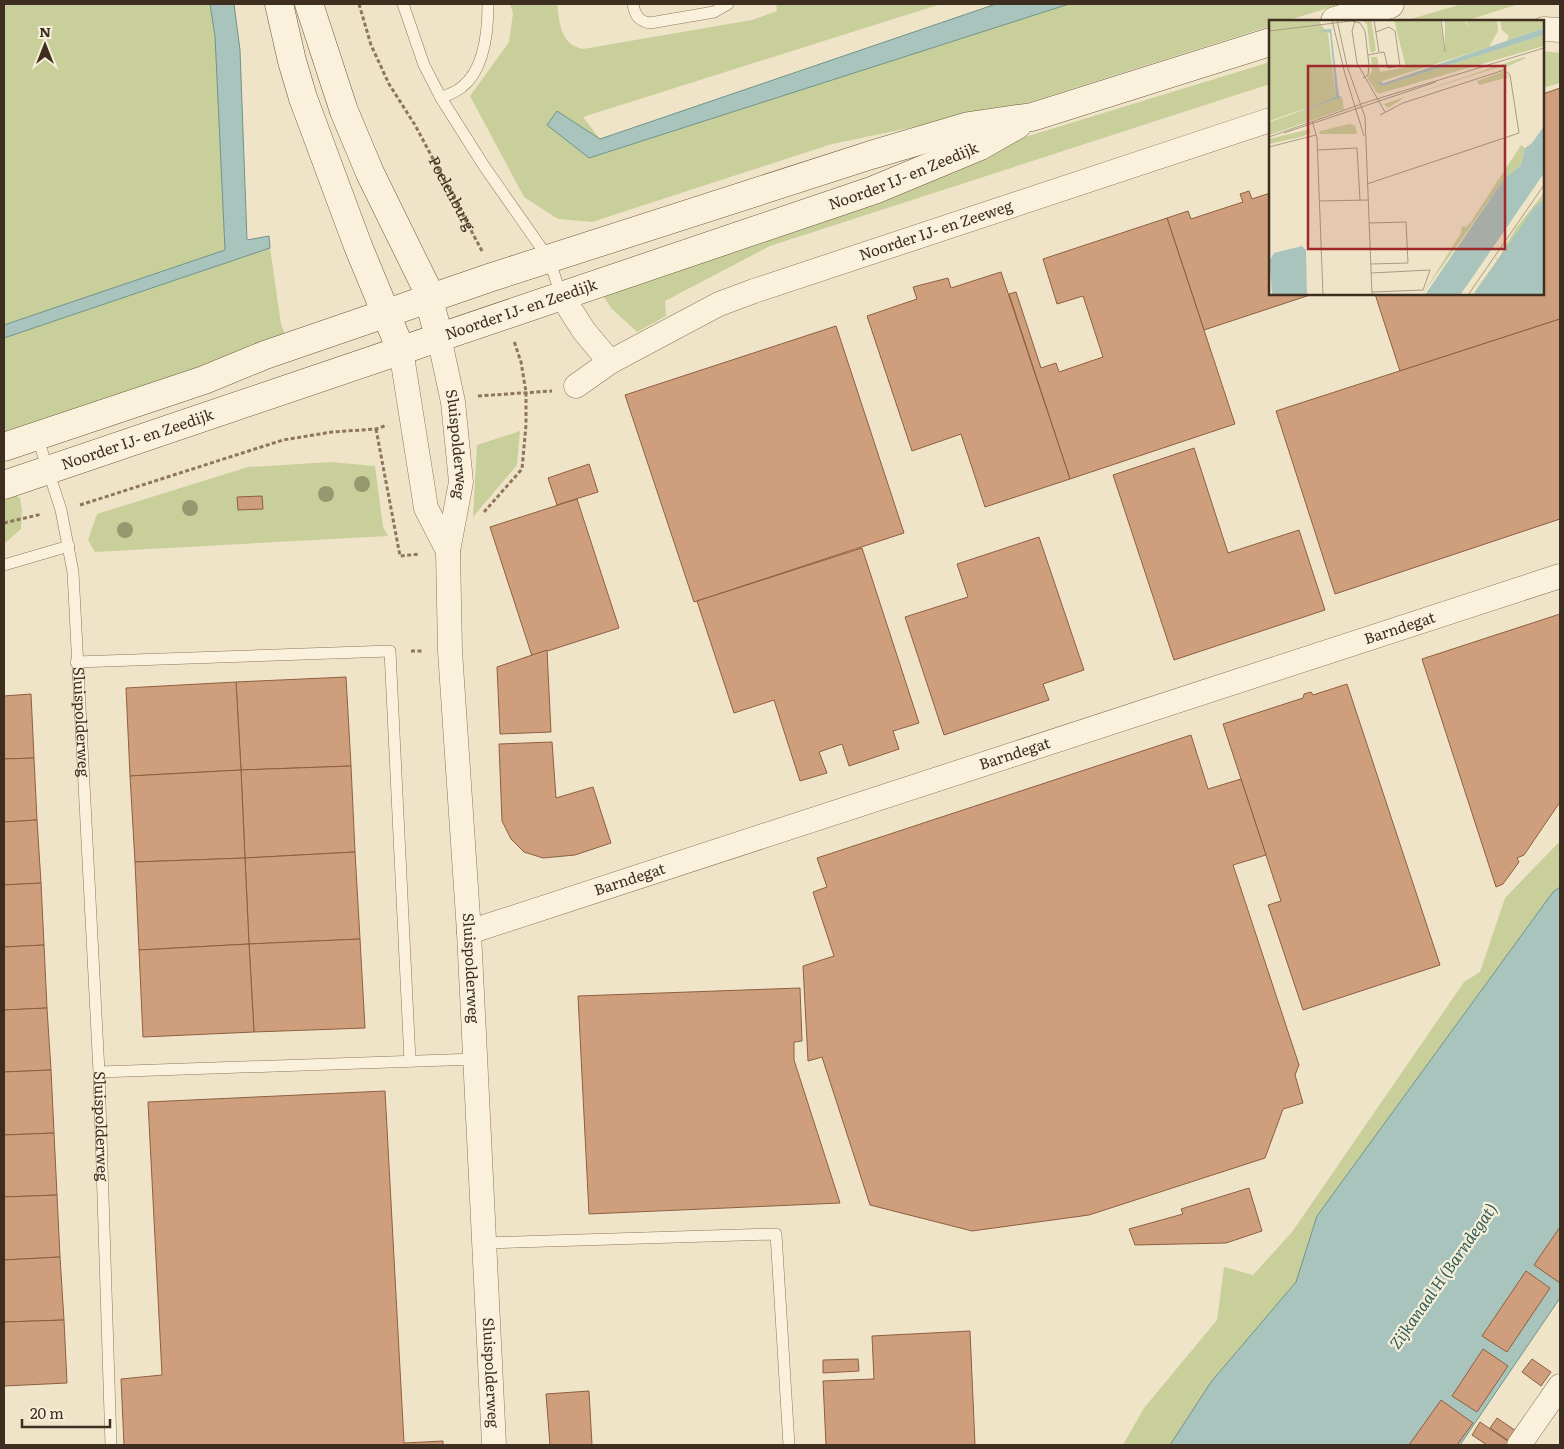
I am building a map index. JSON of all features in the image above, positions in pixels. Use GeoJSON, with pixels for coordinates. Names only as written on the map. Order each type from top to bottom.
{"type":"FeatureCollection","features":[{"type":"Feature","properties":{"kind":"street"},"geometry":{"type":"LineString","coordinates":[[279,4],[292,61],[303,98],[385,313],[401,350]]}},
{"type":"Feature","properties":{"kind":"street"},"geometry":{"type":"LineString","coordinates":[[309,4],[344,110],[370,172],[425,285],[427,299],[439,337]]}},
{"type":"Feature","properties":{"kind":"street"},"geometry":{"type":"LineString","coordinates":[[1338,20],[1390,4]]}},
{"type":"Feature","properties":{"kind":"street"},"geometry":{"type":"LineString","coordinates":[[1544,29],[1560,30]]}},
{"type":"Feature","properties":{"kind":"street","name":"Noorder IJ- en Zeedijk"},"geometry":{"type":"LineString","coordinates":[[4,447],[204,380],[265,355],[385,313],[871,155],[969,126],[1032,117],[1269,42]]}},
{"type":"Feature","properties":{"kind":"street","name":"Noorder IJ- en Zeedijk"},"geometry":{"type":"LineString","coordinates":[[4,485],[874,190],[980,146],[1032,117]]}},
{"type":"Feature","properties":{"kind":"street","name":"Noorder IJ- en Zeeweg"},"geometry":{"type":"LineString","coordinates":[[576,386],[610,362],[719,304],[1269,120]]}},
{"type":"Feature","properties":{"kind":"street"},"geometry":{"type":"LineString","coordinates":[[561,296],[584,331],[610,362]]}},
{"type":"Feature","properties":{"kind":"street","name":"Sluispolderweg"},"geometry":{"type":"LineString","coordinates":[[439,337],[453,402],[461,482],[448,551],[450,651],[476,1058],[494,1445]]}},
{"type":"Feature","properties":{"kind":"street","name":"Sluispolderweg"},"geometry":{"type":"LineString","coordinates":[[401,350],[426,508],[448,551]]}},
{"type":"Feature","properties":{"kind":"street","name":"Barndegat"},"geometry":{"type":"LineString","coordinates":[[469,932],[1560,576]]}},
{"type":"Feature","properties":{"kind":"street"},"geometry":{"type":"LineString","coordinates":[[1519,1445],[1560,1386]]}},
{"type":"Feature","properties":{"kind":"lane"},"geometry":{"type":"LineString","coordinates":[[402,4],[424,65],[441,98],[489,174],[549,259],[561,296]]}},
{"type":"Feature","properties":{"kind":"lane"},"geometry":{"type":"LineString","coordinates":[[441,98],[462,87],[476,71],[485,44],[488,4]]}},
{"type":"Feature","properties":{"kind":"lane"},"geometry":{"type":"LineString","coordinates":[[633,4],[637,18],[643,22],[650,23],[714,12],[728,4]]}},
{"type":"Feature","properties":{"kind":"lane"},"geometry":{"type":"LineString","coordinates":[[37,436],[62,510],[73,572],[76,662]]}},
{"type":"Feature","properties":{"kind":"lane"},"geometry":{"type":"LineString","coordinates":[[4,565],[68,546]]}},
{"type":"Feature","properties":{"kind":"lane"},"geometry":{"type":"LineString","coordinates":[[390,651],[410,1061]]}},
{"type":"Feature","properties":{"kind":"lane","name":"Sluispolderweg"},"geometry":{"type":"LineString","coordinates":[[111,1445],[99,1072],[76,662],[390,651]]}},
{"type":"Feature","properties":{"kind":"lane"},"geometry":{"type":"LineString","coordinates":[[99,1072],[476,1058]]}},
{"type":"Feature","properties":{"kind":"lane"},"geometry":{"type":"LineString","coordinates":[[484,1242],[776,1234],[788,1445]]}},
{"type":"Feature","properties":{"kind":"path","name":"Poelenburg"},"geometry":{"type":"LineString","coordinates":[[359,4],[371,45],[389,84],[472,229],[492,277]]}},
{"type":"Feature","properties":{"kind":"path"},"geometry":{"type":"LineString","coordinates":[[453,402],[479,396],[526,392],[521,362],[505,316]]}},
{"type":"Feature","properties":{"kind":"path","name":"Sluispolderweg"},"geometry":{"type":"LineString","coordinates":[[483,513],[522,469],[526,425],[526,392]]}},
{"type":"Feature","properties":{"kind":"path"},"geometry":{"type":"LineString","coordinates":[[4,523],[62,510],[119,494],[257,447],[332,432],[376,429],[411,417]]}},
{"type":"Feature","properties":{"kind":"path"},"geometry":{"type":"LineString","coordinates":[[390,651],[450,651]]}},
{"type":"Feature","properties":{"kind":"green space"},"geometry":{"type":"Polygon","coordinates":[[[4,4],[210,4],[215,36],[225,250],[4,325],[4,4]]]}},
{"type":"Feature","properties":{"kind":"green space"},"geometry":{"type":"Polygon","coordinates":[[[510,4],[557,4],[560,26],[565,38],[570,43],[583,49],[752,20],[777,11],[776,4],[941,4],[583,117],[600,139],[589,158],[1069,4],[1341,4],[1289,20],[1269,20],[1269,26],[1021,105],[832,144],[592,222],[558,219],[524,197],[470,96],[509,42],[513,13],[510,4]]]}},
{"type":"Feature","properties":{"kind":"green space"},"geometry":{"type":"Polygon","coordinates":[[[1462,4],[1519,4],[1468,20],[1407,20],[1462,4]]]}},
{"type":"Feature","properties":{"kind":"green space"},"geometry":{"type":"Polygon","coordinates":[[[1544,51],[1560,53],[1560,83],[1544,88],[1544,51]]]}},
{"type":"Feature","properties":{"kind":"green space"},"geometry":{"type":"Polygon","coordinates":[[[1269,62],[1269,84],[770,246],[665,301],[666,316],[637,332],[611,308],[604,297],[605,290],[989,148],[1269,62]]]}},
{"type":"Feature","properties":{"kind":"green space"},"geometry":{"type":"Polygon","coordinates":[[[270,248],[281,324],[287,339],[4,439],[4,338],[270,248]]]}},
{"type":"Feature","properties":{"kind":"green space"},"geometry":{"type":"Polygon","coordinates":[[[520,431],[517,465],[473,517],[477,445],[520,431]]]}},
{"type":"Feature","properties":{"kind":"green space"},"geometry":{"type":"Polygon","coordinates":[[[331,462],[375,466],[383,527],[388,536],[95,552],[88,540],[97,514],[248,467],[331,462]]]}},
{"type":"Feature","properties":{"kind":"green space"},"geometry":{"type":"Polygon","coordinates":[[[12,493],[20,498],[22,510],[21,529],[4,544],[4,495],[12,493]]]}},
{"type":"Feature","properties":{"kind":"green space"},"geometry":{"type":"Polygon","coordinates":[[[1560,841],[1560,887],[1553,892],[1317,1216],[1296,1282],[1211,1382],[1170,1445],[1123,1445],[1144,1408],[1217,1320],[1224,1267],[1253,1275],[1292,1232],[1464,982],[1480,972],[1505,898],[1560,841]]]}},
{"type":"Feature","properties":{"kind":"water"},"geometry":{"type":"Polygon","coordinates":[[[210,4],[234,4],[240,50],[247,240],[269,236],[270,248],[4,338],[4,325],[225,250],[215,36],[210,4]]]}},
{"type":"Feature","properties":{"kind":"water"},"geometry":{"type":"Polygon","coordinates":[[[996,4],[1069,4],[589,158],[547,125],[557,111],[600,139],[996,4]]]}},
{"type":"Feature","properties":{"kind":"water","name":"Zijkanaal H (Barndegat)"},"geometry":{"type":"Polygon","coordinates":[[[1560,887],[1560,1298],[1460,1445],[1170,1445],[1211,1382],[1296,1282],[1317,1216],[1553,892],[1560,887]]]}},
{"type":"Feature","properties":{"kind":"building"},"geometry":{"type":"Polygon","coordinates":[[[1560,88],[1560,319],[1400,371],[1375,295],[1544,295],[1544,94],[1560,88]]]}},
{"type":"Feature","properties":{"kind":"building"},"geometry":{"type":"Polygon","coordinates":[[[1249,191],[1252,199],[1269,193],[1269,295],[1310,295],[1204,330],[1167,218],[1188,211],[1191,219],[1243,202],[1240,194],[1249,191]]]}},
{"type":"Feature","properties":{"kind":"building"},"geometry":{"type":"Polygon","coordinates":[[[1167,218],[1235,424],[1070,479],[1009,294],[1016,292],[1041,368],[1056,363],[1059,372],[1103,357],[1083,296],[1057,304],[1043,259],[1167,218]]]}},
{"type":"Feature","properties":{"kind":"building"},"geometry":{"type":"Polygon","coordinates":[[[1001,272],[1070,479],[985,507],[961,434],[912,451],[867,316],[917,299],[913,287],[948,278],[951,288],[1001,272]]]}},
{"type":"Feature","properties":{"kind":"building"},"geometry":{"type":"Polygon","coordinates":[[[1560,319],[1560,519],[1335,594],[1276,411],[1560,319]]]}},
{"type":"Feature","properties":{"kind":"building"},"geometry":{"type":"Polygon","coordinates":[[[836,326],[904,533],[694,602],[625,395],[836,326]]]}},
{"type":"Feature","properties":{"kind":"building"},"geometry":{"type":"Polygon","coordinates":[[[1194,448],[1228,553],[1299,530],[1325,610],[1174,660],[1113,475],[1194,448]]]}},
{"type":"Feature","properties":{"kind":"building"},"geometry":{"type":"Polygon","coordinates":[[[589,464],[598,492],[557,505],[548,478],[589,464]]]}},
{"type":"Feature","properties":{"kind":"building"},"geometry":{"type":"Polygon","coordinates":[[[262,496],[263,509],[238,510],[237,497],[262,496]]]}},
{"type":"Feature","properties":{"kind":"building"},"geometry":{"type":"Polygon","coordinates":[[[577,499],[619,628],[532,656],[490,527],[577,499]]]}},
{"type":"Feature","properties":{"kind":"building"},"geometry":{"type":"Polygon","coordinates":[[[1039,537],[1084,670],[1043,684],[1049,700],[944,735],[905,617],[968,597],[957,564],[1039,537]]]}},
{"type":"Feature","properties":{"kind":"building"},"geometry":{"type":"Polygon","coordinates":[[[862,548],[919,723],[893,731],[899,749],[849,766],[842,744],[819,752],[827,773],[800,781],[774,700],[734,713],[697,601],[862,548]]]}},
{"type":"Feature","properties":{"kind":"building"},"geometry":{"type":"Polygon","coordinates":[[[1560,614],[1560,802],[1524,855],[1517,858],[1519,862],[1503,884],[1496,887],[1422,659],[1560,614]]]}},
{"type":"Feature","properties":{"kind":"building"},"geometry":{"type":"Polygon","coordinates":[[[547,650],[551,732],[500,734],[497,667],[547,650]]]}},
{"type":"Feature","properties":{"kind":"building"},"geometry":{"type":"Polygon","coordinates":[[[346,677],[351,766],[241,770],[236,682],[346,677]]]}},
{"type":"Feature","properties":{"kind":"building"},"geometry":{"type":"Polygon","coordinates":[[[236,682],[241,770],[130,776],[126,688],[236,682]]]}},
{"type":"Feature","properties":{"kind":"building"},"geometry":{"type":"Polygon","coordinates":[[[1347,684],[1440,965],[1303,1010],[1268,905],[1281,901],[1223,724],[1303,698],[1304,694],[1311,692],[1313,695],[1347,684]]]}},
{"type":"Feature","properties":{"kind":"building"},"geometry":{"type":"Polygon","coordinates":[[[31,694],[34,758],[4,759],[4,696],[31,694]]]}},
{"type":"Feature","properties":{"kind":"building"},"geometry":{"type":"Polygon","coordinates":[[[1191,735],[1208,789],[1241,779],[1266,855],[1233,865],[1299,1065],[1295,1075],[1303,1103],[1283,1109],[1265,1158],[1089,1215],[972,1231],[870,1205],[822,1057],[808,1061],[803,966],[834,956],[813,892],[827,887],[817,858],[1191,735]]]}},
{"type":"Feature","properties":{"kind":"building"},"geometry":{"type":"Polygon","coordinates":[[[552,742],[556,798],[593,787],[611,843],[575,855],[543,858],[524,852],[511,839],[502,821],[499,744],[552,742]]]}},
{"type":"Feature","properties":{"kind":"building"},"geometry":{"type":"Polygon","coordinates":[[[34,758],[37,820],[4,822],[4,759],[34,758]]]}},
{"type":"Feature","properties":{"kind":"building"},"geometry":{"type":"Polygon","coordinates":[[[351,766],[355,852],[245,858],[241,770],[351,766]]]}},
{"type":"Feature","properties":{"kind":"building"},"geometry":{"type":"Polygon","coordinates":[[[241,770],[245,858],[135,862],[130,776],[241,770]]]}},
{"type":"Feature","properties":{"kind":"building"},"geometry":{"type":"Polygon","coordinates":[[[37,820],[41,883],[4,885],[4,822],[37,820]]]}},
{"type":"Feature","properties":{"kind":"building"},"geometry":{"type":"Polygon","coordinates":[[[355,852],[360,939],[249,944],[245,858],[355,852]]]}},
{"type":"Feature","properties":{"kind":"building"},"geometry":{"type":"Polygon","coordinates":[[[245,858],[249,944],[139,950],[135,862],[245,858]]]}},
{"type":"Feature","properties":{"kind":"building"},"geometry":{"type":"Polygon","coordinates":[[[41,883],[44,945],[4,947],[4,885],[41,883]]]}},
{"type":"Feature","properties":{"kind":"building"},"geometry":{"type":"Polygon","coordinates":[[[360,939],[365,1028],[254,1032],[249,944],[360,939]]]}},
{"type":"Feature","properties":{"kind":"building"},"geometry":{"type":"Polygon","coordinates":[[[249,944],[254,1032],[143,1037],[139,950],[249,944]]]}},
{"type":"Feature","properties":{"kind":"building"},"geometry":{"type":"Polygon","coordinates":[[[44,945],[47,1008],[4,1010],[4,947],[44,945]]]}},
{"type":"Feature","properties":{"kind":"building"},"geometry":{"type":"Polygon","coordinates":[[[800,988],[802,1041],[794,1042],[794,1060],[840,1203],[589,1214],[578,996],[800,988]]]}},
{"type":"Feature","properties":{"kind":"building"},"geometry":{"type":"Polygon","coordinates":[[[47,1008],[51,1070],[4,1072],[4,1010],[47,1008]]]}},
{"type":"Feature","properties":{"kind":"building"},"geometry":{"type":"Polygon","coordinates":[[[51,1070],[54,1133],[4,1135],[4,1072],[51,1070]]]}},
{"type":"Feature","properties":{"kind":"building"},"geometry":{"type":"Polygon","coordinates":[[[385,1091],[404,1443],[443,1441],[443,1445],[124,1445],[121,1379],[162,1375],[148,1102],[385,1091]]]}},
{"type":"Feature","properties":{"kind":"building"},"geometry":{"type":"Polygon","coordinates":[[[54,1133],[57,1195],[4,1197],[4,1135],[54,1133]]]}},
{"type":"Feature","properties":{"kind":"building"},"geometry":{"type":"Polygon","coordinates":[[[1249,1188],[1262,1231],[1226,1243],[1135,1245],[1129,1229],[1183,1214],[1181,1209],[1249,1188]]]}},
{"type":"Feature","properties":{"kind":"building"},"geometry":{"type":"Polygon","coordinates":[[[57,1195],[60,1257],[4,1260],[4,1197],[57,1195]]]}},
{"type":"Feature","properties":{"kind":"building"},"geometry":{"type":"Polygon","coordinates":[[[1560,1227],[1560,1283],[1534,1265],[1560,1227]]]}},
{"type":"Feature","properties":{"kind":"building"},"geometry":{"type":"Polygon","coordinates":[[[60,1257],[64,1320],[4,1322],[4,1260],[60,1257]]]}},
{"type":"Feature","properties":{"kind":"building"},"geometry":{"type":"Polygon","coordinates":[[[1526,1271],[1550,1288],[1507,1352],[1482,1336],[1526,1271]]]}},
{"type":"Feature","properties":{"kind":"building"},"geometry":{"type":"Polygon","coordinates":[[[64,1320],[67,1383],[4,1386],[4,1322],[64,1320]]]}},
{"type":"Feature","properties":{"kind":"building"},"geometry":{"type":"Polygon","coordinates":[[[970,1331],[975,1445],[826,1445],[823,1381],[874,1379],[872,1336],[970,1331]]]}},
{"type":"Feature","properties":{"kind":"building"},"geometry":{"type":"Polygon","coordinates":[[[1483,1349],[1508,1366],[1477,1412],[1452,1396],[1483,1349]]]}},
{"type":"Feature","properties":{"kind":"building"},"geometry":{"type":"Polygon","coordinates":[[[858,1359],[859,1371],[823,1373],[823,1360],[858,1359]]]}},
{"type":"Feature","properties":{"kind":"building"},"geometry":{"type":"Polygon","coordinates":[[[1532,1359],[1551,1372],[1541,1386],[1522,1372],[1532,1359]]]}},
{"type":"Feature","properties":{"kind":"building"},"geometry":{"type":"Polygon","coordinates":[[[589,1391],[592,1445],[550,1445],[546,1394],[589,1391]]]}},
{"type":"Feature","properties":{"kind":"building"},"geometry":{"type":"Polygon","coordinates":[[[1441,1400],[1473,1423],[1457,1445],[1409,1445],[1441,1400]]]}},
{"type":"Feature","properties":{"kind":"building"},"geometry":{"type":"Polygon","coordinates":[[[1497,1418],[1519,1433],[1512,1443],[1490,1428],[1497,1418]]]}},
{"type":"Feature","properties":{"kind":"building"},"geometry":{"type":"Polygon","coordinates":[[[1480,1422],[1512,1444],[1487,1445],[1472,1435],[1480,1422]]]}}]}
